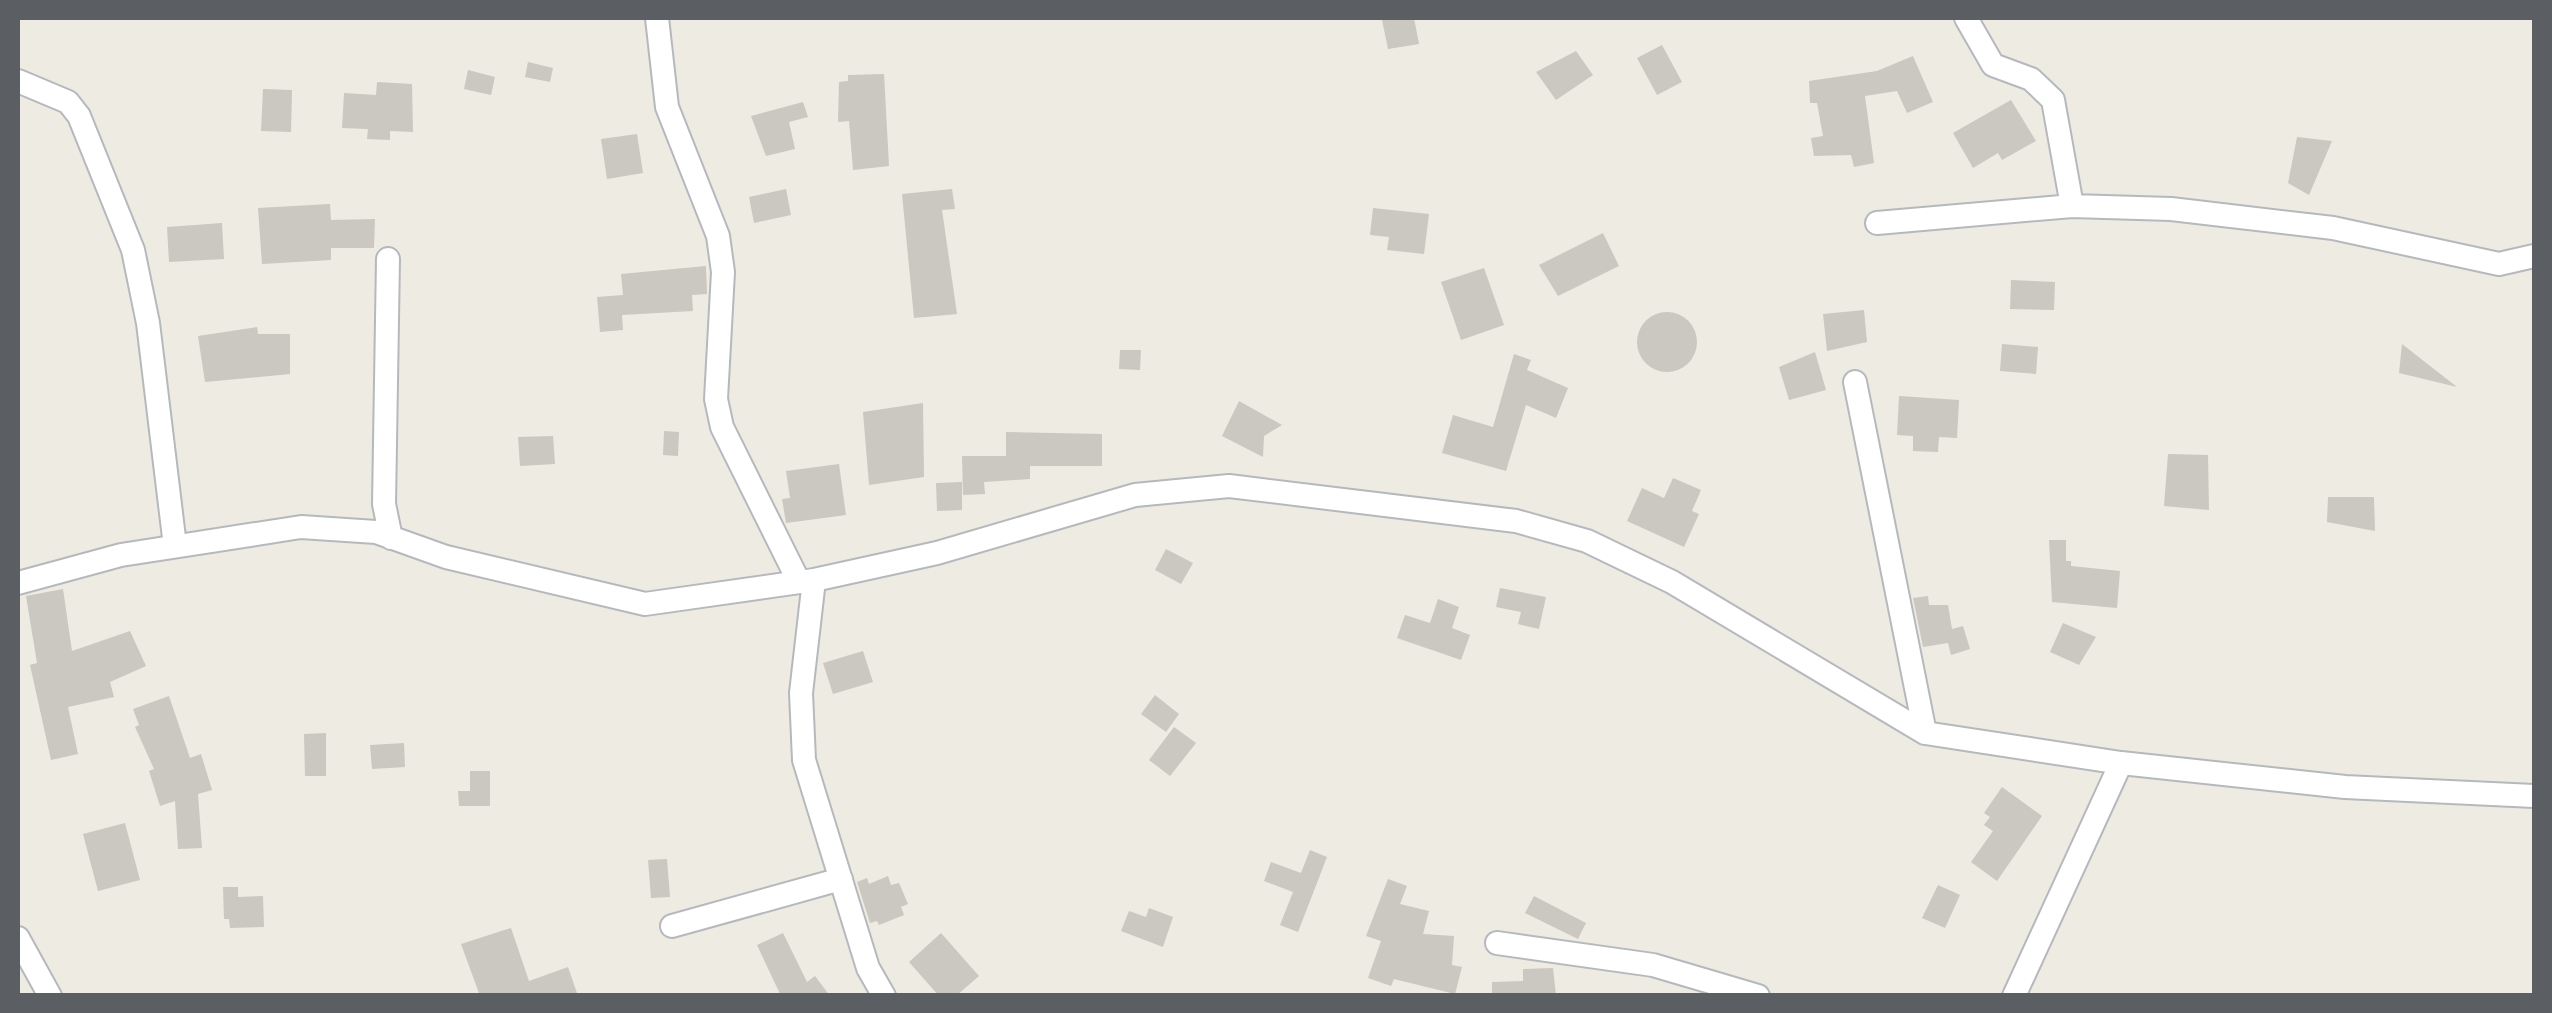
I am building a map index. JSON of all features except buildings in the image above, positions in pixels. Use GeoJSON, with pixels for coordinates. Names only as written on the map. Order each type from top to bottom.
{"type":"FeatureCollection","features":[{"type":"Feature","properties":{"kind":"street"},"geometry":{"type":"LineString","coordinates":[[657,18],[667,107],[718,236],[723,272],[716,399],[722,427],[806,581],[801,692],[804,760],[868,968],[884,996]]}},
{"type":"Feature","properties":{"kind":"street"},"geometry":{"type":"LineString","coordinates":[[1966,18],[1993,65],[2032,79],[2053,100],[2072,206]]}},
{"type":"Feature","properties":{"kind":"street"},"geometry":{"type":"LineString","coordinates":[[18,80],[68,102],[80,116],[133,250],[148,323],[175,546]]}},
{"type":"Feature","properties":{"kind":"street"},"geometry":{"type":"LineString","coordinates":[[1877,223],[2072,206],[2171,209],[2333,228],[2498,264],[2534,256]]}},
{"type":"Feature","properties":{"kind":"street"},"geometry":{"type":"LineString","coordinates":[[388,259],[384,504],[391,538]]}},
{"type":"Feature","properties":{"kind":"street"},"geometry":{"type":"LineString","coordinates":[[1856,382],[1925,732]]}},
{"type":"Feature","properties":{"kind":"street"},"geometry":{"type":"LineString","coordinates":[[18,583],[175,546],[301,527],[376,532],[446,557],[645,604],[806,581],[937,554],[1135,494],[1229,486],[1516,521],[1586,541],[1672,582],[1925,732],[2122,763],[2380,789],[2534,796]]}},
{"type":"Feature","properties":{"kind":"street"},"geometry":{"type":"LineString","coordinates":[[2014,996],[2122,763]]}},
{"type":"Feature","properties":{"kind":"street"},"geometry":{"type":"LineString","coordinates":[[672,926],[841,879]]}},
{"type":"Feature","properties":{"kind":"street"},"geometry":{"type":"LineString","coordinates":[[18,938],[50,996]]}},
{"type":"Feature","properties":{"kind":"street"},"geometry":{"type":"LineString","coordinates":[[1497,944],[1653,965],[1758,996]]}}]}
